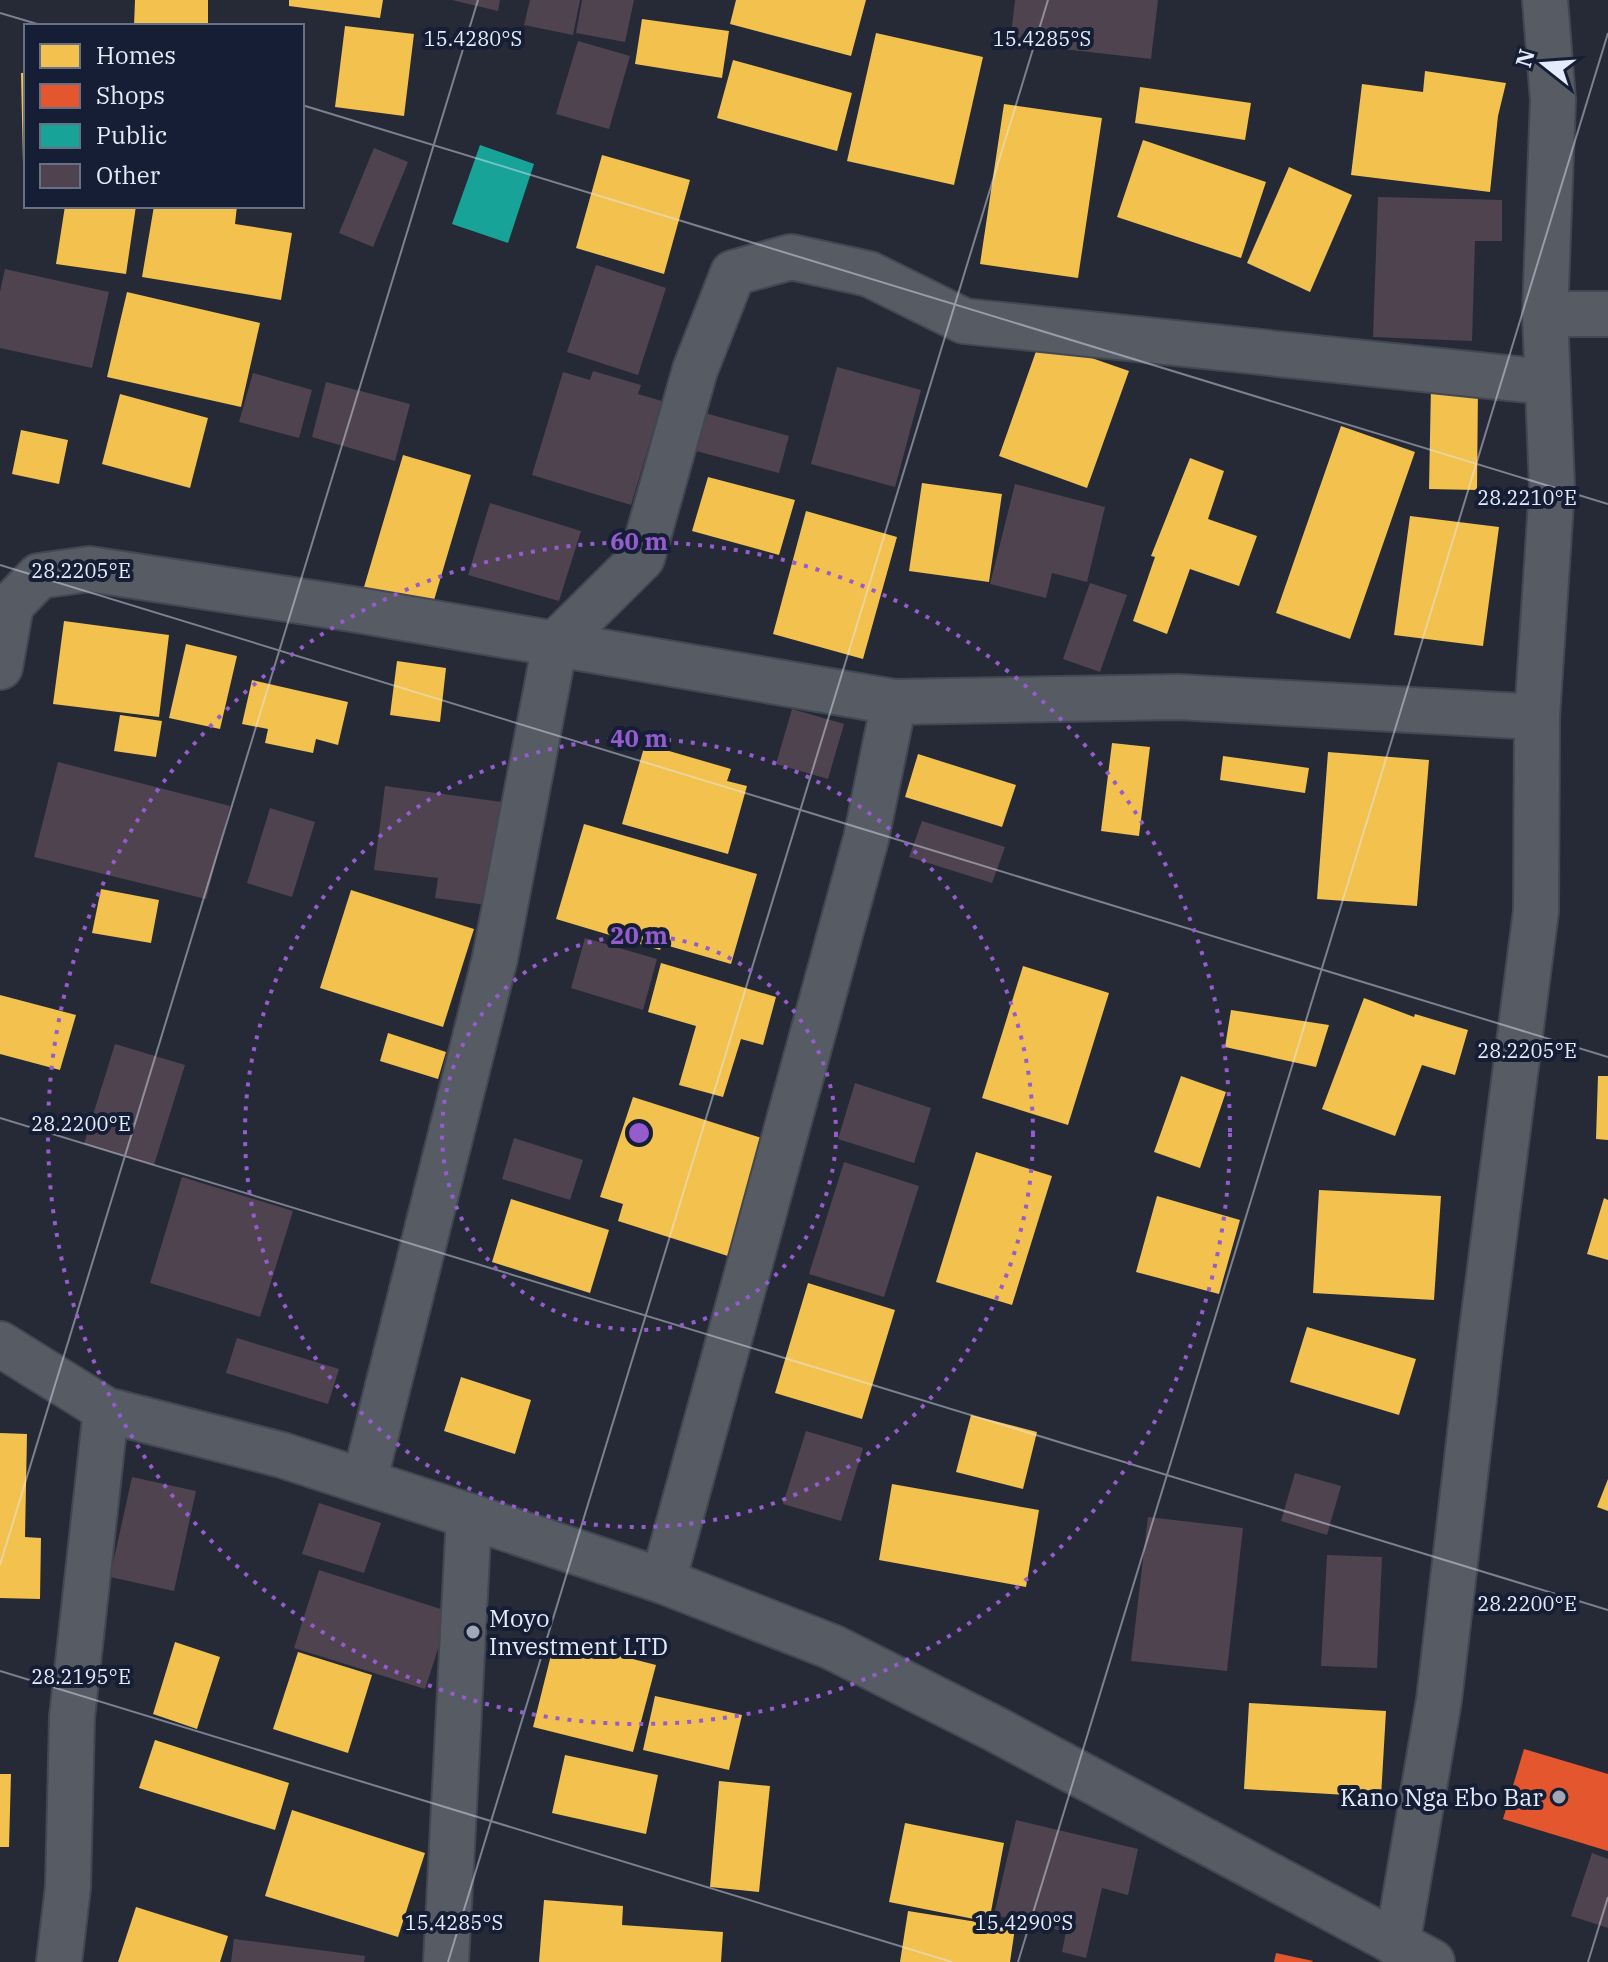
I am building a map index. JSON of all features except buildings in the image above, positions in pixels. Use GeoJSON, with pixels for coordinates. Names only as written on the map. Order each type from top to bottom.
{"type":"FeatureCollection","features":[{"type":"Feature","properties":{"kind":"street"},"geometry":{"type":"LineString","coordinates":[[0,1344],[106,1410],[282,1455],[469,1516],[663,1581],[832,1647],[995,1729],[1414,1954],[1439,1700],[1536,911],[1537,717],[1552,487],[1545,314],[1553,100],[1545,0]]}},
{"type":"Feature","properties":{"kind":"street"},"geometry":{"type":"LineString","coordinates":[[364,1482],[495,958],[555,644],[642,558],[695,370],[733,273],[791,257],[869,274],[964,321],[1547,382]]}},
{"type":"Feature","properties":{"kind":"street"},"geometry":{"type":"LineString","coordinates":[[1545,314],[1608,314]]}},
{"type":"Feature","properties":{"kind":"street"},"geometry":{"type":"LineString","coordinates":[[0,667],[11,605],[39,576],[89,569],[352,609],[894,702],[1178,697],[1537,717]]}},
{"type":"Feature","properties":{"kind":"street"},"geometry":{"type":"LineString","coordinates":[[663,1581],[866,839],[894,702]]}},
{"type":"Feature","properties":{"kind":"street"},"geometry":{"type":"LineString","coordinates":[[59,1962],[68,1887],[72,1717],[106,1410]]}},
{"type":"Feature","properties":{"kind":"street"},"geometry":{"type":"LineString","coordinates":[[446,1962],[469,1516]]}},
{"type":"Feature","properties":{"kind":"place","name":"Moyo Investment LTD"},"geometry":{"type":"Point","coordinates":[473,1632]}},
{"type":"Feature","properties":{"kind":"place","name":"Kano Nga Ebo Bar"},"geometry":{"type":"Point","coordinates":[1559,1797]}}]}
